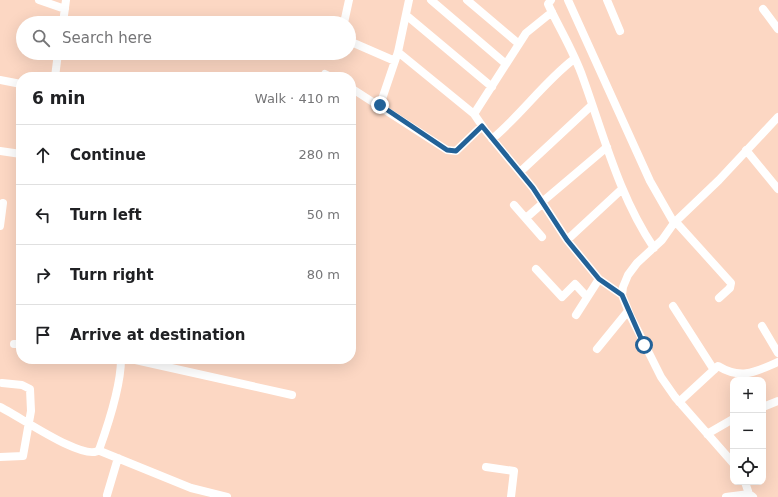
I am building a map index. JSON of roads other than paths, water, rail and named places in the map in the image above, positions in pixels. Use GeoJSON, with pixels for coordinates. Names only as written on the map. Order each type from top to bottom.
{"type":"FeatureCollection","features":[{"type":"Feature","properties":{"kind":"street"},"geometry":{"type":"LineString","coordinates":[[39,0],[65,9]]}},
{"type":"Feature","properties":{"kind":"street"},"geometry":{"type":"LineString","coordinates":[[64,16],[66,0]]}},
{"type":"Feature","properties":{"kind":"street"},"geometry":{"type":"LineString","coordinates":[[346,16],[349,0]]}},
{"type":"Feature","properties":{"kind":"street"},"geometry":{"type":"LineString","coordinates":[[380,105],[398,52],[409,0]]}},
{"type":"Feature","properties":{"kind":"street"},"geometry":{"type":"LineString","coordinates":[[431,0],[506,64]]}},
{"type":"Feature","properties":{"kind":"street"},"geometry":{"type":"LineString","coordinates":[[467,0],[519,44]]}},
{"type":"Feature","properties":{"kind":"street"},"geometry":{"type":"LineString","coordinates":[[551,0],[548,4],[574,60],[622,189],[638,224],[654,248]]}},
{"type":"Feature","properties":{"kind":"street"},"geometry":{"type":"LineString","coordinates":[[568,0],[650,180],[674,222],[731,283],[730,288],[719,298]]}},
{"type":"Feature","properties":{"kind":"street"},"geometry":{"type":"LineString","coordinates":[[607,0],[620,31]]}},
{"type":"Feature","properties":{"kind":"street"},"geometry":{"type":"LineString","coordinates":[[762,9],[778,29]]}},
{"type":"Feature","properties":{"kind":"street"},"geometry":{"type":"LineString","coordinates":[[474,114],[526,32],[552,12]]}},
{"type":"Feature","properties":{"kind":"street"},"geometry":{"type":"LineString","coordinates":[[406,15],[492,87]]}},
{"type":"Feature","properties":{"kind":"street"},"geometry":{"type":"LineString","coordinates":[[356,45],[395,62]]}},
{"type":"Feature","properties":{"kind":"street"},"geometry":{"type":"LineString","coordinates":[[398,52],[474,114],[543,203],[567,240],[599,279],[622,295]]}},
{"type":"Feature","properties":{"kind":"street"},"geometry":{"type":"LineString","coordinates":[[56,72],[57,60]]}},
{"type":"Feature","properties":{"kind":"street"},"geometry":{"type":"LineString","coordinates":[[492,139],[512,121],[558,72],[574,60]]}},
{"type":"Feature","properties":{"kind":"street"},"geometry":{"type":"LineString","coordinates":[[0,80],[16,83]]}},
{"type":"Feature","properties":{"kind":"street"},"geometry":{"type":"LineString","coordinates":[[356,91],[380,105],[447,150],[456,151],[482,126]]}},
{"type":"Feature","properties":{"kind":"street"},"geometry":{"type":"LineString","coordinates":[[520,172],[592,105]]}},
{"type":"Feature","properties":{"kind":"street"},"geometry":{"type":"LineString","coordinates":[[730,460],[679,402],[661,378],[628,311],[622,295],[623,287],[628,274],[662,240],[674,222],[719,180],[778,117]]}},
{"type":"Feature","properties":{"kind":"street"},"geometry":{"type":"LineString","coordinates":[[526,218],[607,147]]}},
{"type":"Feature","properties":{"kind":"street"},"geometry":{"type":"LineString","coordinates":[[746,150],[778,189]]}},
{"type":"Feature","properties":{"kind":"street"},"geometry":{"type":"LineString","coordinates":[[0,151],[16,153]]}},
{"type":"Feature","properties":{"kind":"street"},"geometry":{"type":"LineString","coordinates":[[567,240],[622,189]]}},
{"type":"Feature","properties":{"kind":"street"},"geometry":{"type":"LineString","coordinates":[[0,226],[5,204]]}},
{"type":"Feature","properties":{"kind":"street"},"geometry":{"type":"LineString","coordinates":[[514,205],[542,237]]}},
{"type":"Feature","properties":{"kind":"street"},"geometry":{"type":"LineString","coordinates":[[536,269],[562,297],[575,284],[587,297]]}},
{"type":"Feature","properties":{"kind":"street"},"geometry":{"type":"LineString","coordinates":[[576,315],[599,279]]}},
{"type":"Feature","properties":{"kind":"street"},"geometry":{"type":"LineString","coordinates":[[673,306],[714,370]]}},
{"type":"Feature","properties":{"kind":"street"},"geometry":{"type":"LineString","coordinates":[[597,349],[628,311]]}},
{"type":"Feature","properties":{"kind":"street"},"geometry":{"type":"LineString","coordinates":[[762,326],[778,353]]}},
{"type":"Feature","properties":{"kind":"street"},"geometry":{"type":"LineString","coordinates":[[679,402],[718,366],[727,372],[740,375],[778,362]]}},
{"type":"Feature","properties":{"kind":"street"},"geometry":{"type":"LineString","coordinates":[[0,407],[27,424],[86,452],[94,453],[98,450],[117,387],[121,364]]}},
{"type":"Feature","properties":{"kind":"street"},"geometry":{"type":"LineString","coordinates":[[153,364],[292,395]]}},
{"type":"Feature","properties":{"kind":"street"},"geometry":{"type":"LineString","coordinates":[[0,457],[22,456],[27,424],[31,411],[30,389],[22,385],[2,383]]}},
{"type":"Feature","properties":{"kind":"street"},"geometry":{"type":"LineString","coordinates":[[766,406],[778,401]]}},
{"type":"Feature","properties":{"kind":"street"},"geometry":{"type":"LineString","coordinates":[[707,434],[730,422]]}},
{"type":"Feature","properties":{"kind":"street"},"geometry":{"type":"LineString","coordinates":[[98,450],[191,488],[227,497]]}},
{"type":"Feature","properties":{"kind":"street"},"geometry":{"type":"LineString","coordinates":[[107,495],[118,458]]}},
{"type":"Feature","properties":{"kind":"street"},"geometry":{"type":"LineString","coordinates":[[486,467],[514,472],[511,497]]}},
{"type":"Feature","properties":{"kind":"street"},"geometry":{"type":"LineString","coordinates":[[726,497],[752,495],[747,485]]}}]}
